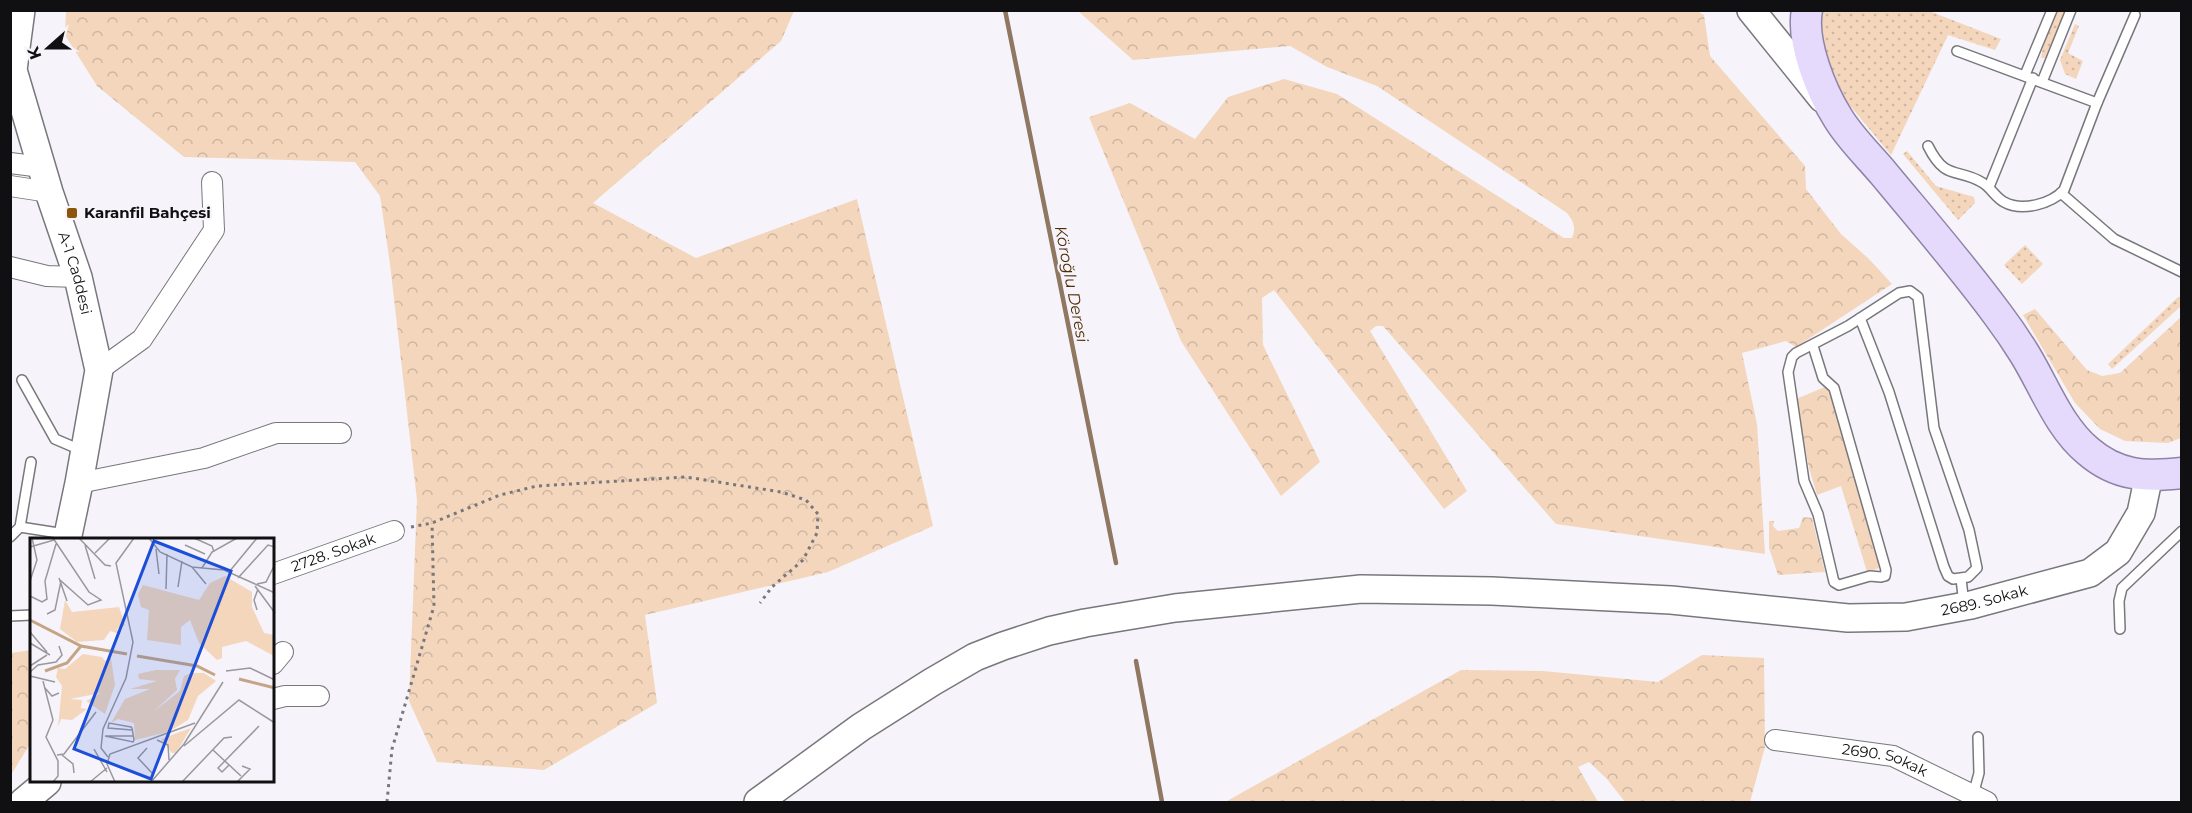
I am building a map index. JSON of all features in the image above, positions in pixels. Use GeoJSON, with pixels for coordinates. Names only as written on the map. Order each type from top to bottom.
{"type":"FeatureCollection","features":[{"type":"Feature","properties":{"kind":"main road"},"geometry":{"type":"LineString","coordinates":[[1751,10],[1998,315],[2024,352],[2051,403],[2086,450],[2112,469],[2149,475],[2181,473]]}},
{"type":"Feature","properties":{"kind":"main road"},"geometry":{"type":"LineString","coordinates":[[1807,10],[1805,33],[1810,54],[1816,73],[1838,118]]}},
{"type":"Feature","properties":{"kind":"main road","name":"A-1 Caddesi"},"geometry":{"type":"LineString","coordinates":[[17,15],[12,70],[78,278],[99,370],[67,537]]}},
{"type":"Feature","properties":{"kind":"main road","name":"2689. Sokak"},"geometry":{"type":"LineString","coordinates":[[758,802],[861,727],[975,657],[1037,635],[1085,623],[1175,608],[1360,589],[1492,591],[1671,600],[1848,618],[1906,617],[1964,606],[2090,573],[2118,552],[2141,513],[2149,475]]}},
{"type":"Feature","properties":{"kind":"main road"},"geometry":{"type":"LineString","coordinates":[[23,802],[46,783]]}},
{"type":"Feature","properties":{"kind":"street"},"geometry":{"type":"LineString","coordinates":[[10,163],[46,179]]}},
{"type":"Feature","properties":{"kind":"street"},"geometry":{"type":"LineString","coordinates":[[10,186],[46,179]]}},
{"type":"Feature","properties":{"kind":"street"},"geometry":{"type":"LineString","coordinates":[[99,370],[142,339],[214,230],[212,182]]}},
{"type":"Feature","properties":{"kind":"street"},"geometry":{"type":"LineString","coordinates":[[10,267],[47,276],[78,278]]}},
{"type":"Feature","properties":{"kind":"street"},"geometry":{"type":"LineString","coordinates":[[79,483],[204,458],[276,434],[341,433]]}},
{"type":"Feature","properties":{"kind":"street","name":"2728. Sokak"},"geometry":{"type":"LineString","coordinates":[[274,574],[394,531]]}},
{"type":"Feature","properties":{"kind":"street"},"geometry":{"type":"LineString","coordinates":[[274,699],[285,696],[319,696]]}},
{"type":"Feature","properties":{"kind":"street","name":"2690. Sokak"},"geometry":{"type":"LineString","coordinates":[[1775,740],[1893,756],[1980,799]]}},
{"type":"Feature","properties":{"kind":"lane"},"geometry":{"type":"LineString","coordinates":[[1989,187],[2052,10]]}},
{"type":"Feature","properties":{"kind":"lane"},"geometry":{"type":"LineString","coordinates":[[2042,82],[2071,10]]}},
{"type":"Feature","properties":{"kind":"lane"},"geometry":{"type":"LineString","coordinates":[[1928,146],[1942,167],[1982,182],[2004,202],[2023,207],[2056,198],[2064,190],[2097,103],[2135,15]]}},
{"type":"Feature","properties":{"kind":"lane"},"geometry":{"type":"LineString","coordinates":[[1957,51],[2097,103]]}},
{"type":"Feature","properties":{"kind":"lane"},"geometry":{"type":"LineString","coordinates":[[2061,193],[2114,239],[2181,272]]}},
{"type":"Feature","properties":{"kind":"lane"},"geometry":{"type":"LineString","coordinates":[[1813,346],[1823,378],[1834,388],[1838,398],[1887,570],[1885,576],[1870,576],[1839,585],[1834,582],[1818,514],[1804,481],[1788,372],[1792,357],[1796,353],[1813,346],[1899,293],[1910,291],[1918,297],[1934,428],[1969,530],[1977,568],[1968,577],[1953,579],[1948,576],[1944,567],[1889,392],[1860,318]]}},
{"type":"Feature","properties":{"kind":"lane"},"geometry":{"type":"LineString","coordinates":[[22,380],[55,439],[85,452]]}},
{"type":"Feature","properties":{"kind":"lane"},"geometry":{"type":"LineString","coordinates":[[10,537],[20,527],[31,462]]}},
{"type":"Feature","properties":{"kind":"lane"},"geometry":{"type":"LineString","coordinates":[[20,527],[67,537]]}},
{"type":"Feature","properties":{"kind":"lane"},"geometry":{"type":"LineString","coordinates":[[2120,629],[2119,601],[2122,588],[2181,531]]}},
{"type":"Feature","properties":{"kind":"lane"},"geometry":{"type":"LineString","coordinates":[[1961,579],[1964,606]]}},
{"type":"Feature","properties":{"kind":"lane"},"geometry":{"type":"LineString","coordinates":[[10,616],[30,615]]}},
{"type":"Feature","properties":{"kind":"lane"},"geometry":{"type":"LineString","coordinates":[[1978,737],[1980,799]]}},
{"type":"Feature","properties":{"kind":"path"},"geometry":{"type":"LineString","coordinates":[[394,531],[432,523],[500,495],[537,486],[686,477],[781,492],[806,500],[818,514],[817,533],[803,560],[772,587],[760,603]]}},
{"type":"Feature","properties":{"kind":"path"},"geometry":{"type":"LineString","coordinates":[[387,802],[392,749],[434,606],[432,523]]}},
{"type":"Feature","properties":{"kind":"green space"},"geometry":{"type":"Polygon","coordinates":[[[66,10],[794,11],[781,41],[593,203],[696,258],[857,199],[933,526],[828,572],[645,615],[657,703],[544,770],[437,762],[409,701],[417,500],[380,196],[355,162],[184,157],[97,86],[65,35],[66,10]]]}},
{"type":"Feature","properties":{"kind":"green space"},"geometry":{"type":"Polygon","coordinates":[[[1078,11],[1697,11],[1704,15],[1710,56],[1805,166],[1806,189],[1841,234],[1892,284],[1796,347],[1786,341],[1742,353],[1757,424],[1765,554],[1556,524],[1383,326],[1376,326],[1370,331],[1467,491],[1444,509],[1274,290],[1262,298],[1263,345],[1320,462],[1281,496],[1181,341],[1089,117],[1130,103],[1195,139],[1228,97],[1284,79],[1337,94],[1564,238],[1572,238],[1573,222],[1567,213],[1377,86],[1327,67],[1290,46],[1133,60],[1078,11]]]}},
{"type":"Feature","properties":{"kind":"green space"},"geometry":{"type":"Polygon","coordinates":[[[1816,11],[1929,11],[2001,39],[1995,50],[1948,35],[1891,155],[1820,66],[1816,11]]]}},
{"type":"Feature","properties":{"kind":"green space"},"geometry":{"type":"Polygon","coordinates":[[[2058,11],[2066,11],[2046,58],[2041,58],[2045,38],[2058,11]]]}},
{"type":"Feature","properties":{"kind":"green space"},"geometry":{"type":"Polygon","coordinates":[[[2075,24],[2079,26],[2068,53],[2083,61],[2076,79],[2065,74],[2060,60],[2075,24]]]}},
{"type":"Feature","properties":{"kind":"green space"},"geometry":{"type":"Polygon","coordinates":[[[1907,151],[1936,186],[1974,197],[1975,203],[1958,220],[1903,154],[1907,151]]]}},
{"type":"Feature","properties":{"kind":"green space"},"geometry":{"type":"Polygon","coordinates":[[[2025,245],[2043,264],[2022,284],[2004,265],[2025,245]]]}},
{"type":"Feature","properties":{"kind":"green space"},"geometry":{"type":"Polygon","coordinates":[[[2178,297],[2181,297],[2181,306],[2112,369],[2108,364],[2178,297]]]}},
{"type":"Feature","properties":{"kind":"green space"},"geometry":{"type":"Polygon","coordinates":[[[2035,309],[2087,370],[2102,376],[2120,373],[2181,317],[2181,438],[2168,443],[2125,441],[2100,429],[2075,403],[2023,315],[2035,309]]]}},
{"type":"Feature","properties":{"kind":"green space"},"geometry":{"type":"Polygon","coordinates":[[[1825,387],[1830,392],[1882,567],[1867,572],[1841,486],[1817,495],[1809,468],[1796,399],[1825,387]]]}},
{"type":"Feature","properties":{"kind":"green space"},"geometry":{"type":"Polygon","coordinates":[[[1803,517],[1812,518],[1825,572],[1778,575],[1769,548],[1769,521],[1774,521],[1773,526],[1778,531],[1799,528],[1803,517]]]}},
{"type":"Feature","properties":{"kind":"green space"},"geometry":{"type":"Polygon","coordinates":[[[30,650],[30,744],[11,775],[11,653],[30,650]]]}},
{"type":"Feature","properties":{"kind":"green space"},"geometry":{"type":"Polygon","coordinates":[[[1702,655],[1764,658],[1765,747],[1750,802],[1625,802],[1607,779],[1589,762],[1578,767],[1598,802],[1227,801],[1461,670],[1543,671],[1658,682],[1702,655]]]}},
{"type":"Feature","properties":{"kind":"waterway","name":"Köroğlu Deresi"},"geometry":{"type":"LineString","coordinates":[[1005,10],[1116,563]]}},
{"type":"Feature","properties":{"kind":"waterway","name":"Köroğlu Deresi"},"geometry":{"type":"LineString","coordinates":[[1136,661],[1162,802]]}},
{"type":"Feature","properties":{"kind":"place","name":"Karanfil Bahçesi"},"geometry":{"type":"Point","coordinates":[72,213]}}]}
